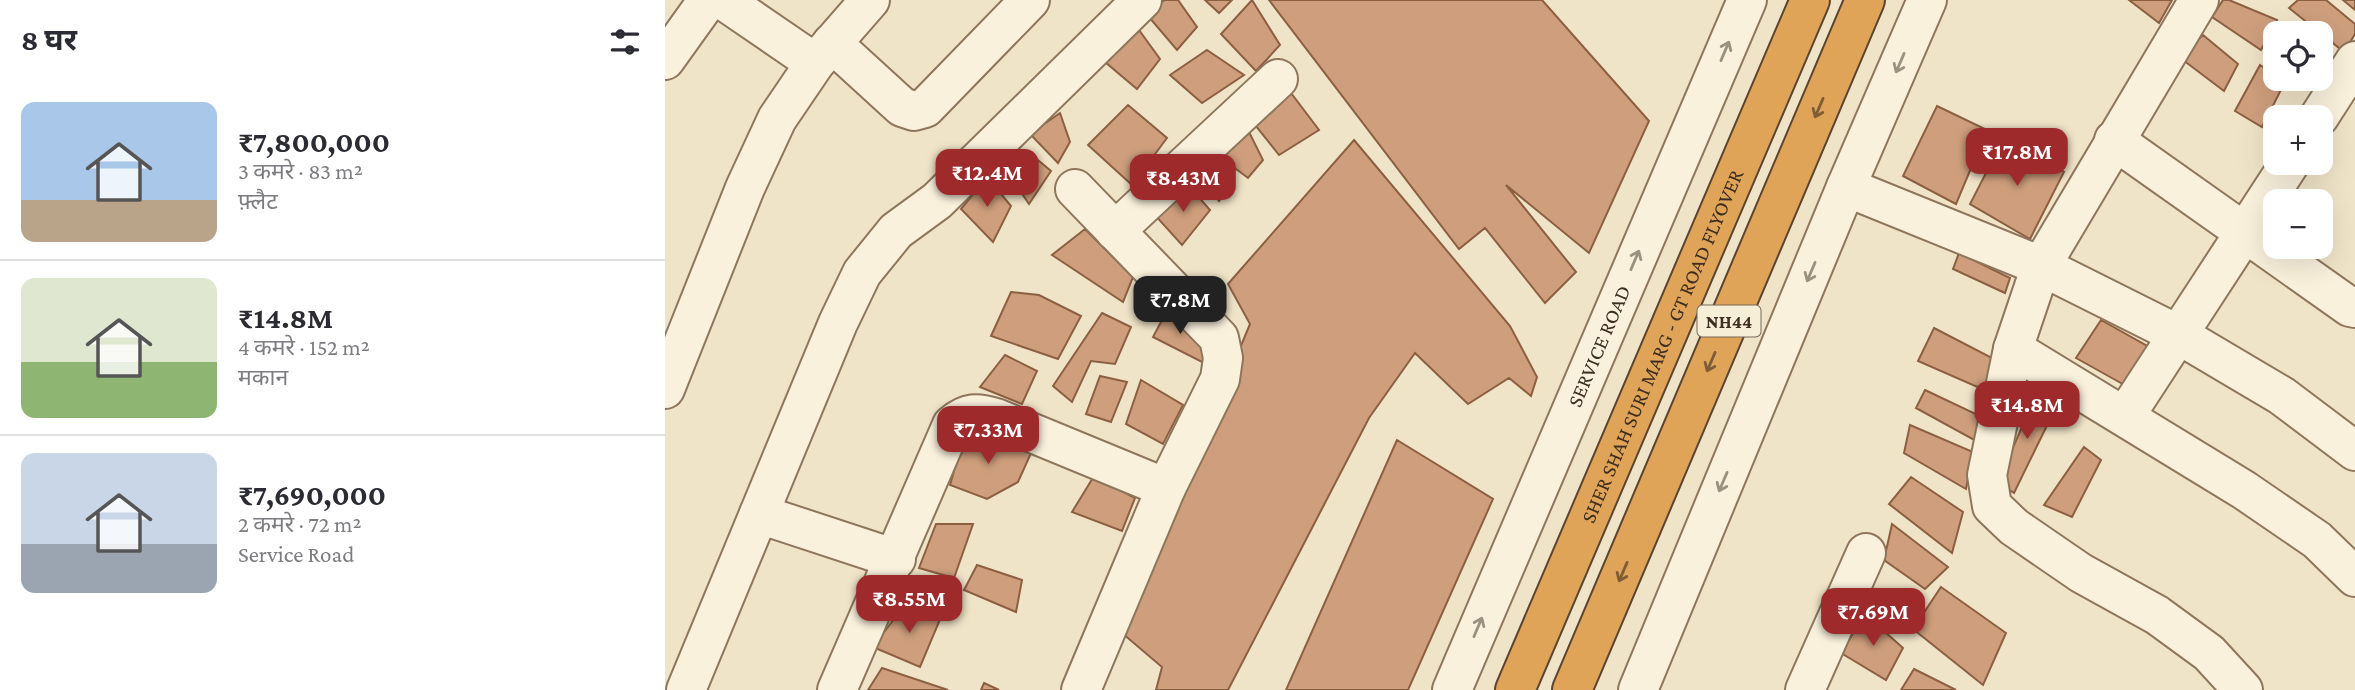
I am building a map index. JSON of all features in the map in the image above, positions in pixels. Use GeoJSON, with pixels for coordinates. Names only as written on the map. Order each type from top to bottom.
{"type":"FeatureCollection","features":[{"type":"Feature","properties":{"kind":"highway","name":"SHER SHAH SURI MARG - GT ROAD FLYOVER"},"geometry":{"type":"LineString","coordinates":[[1515,690],[1810,0]]}},
{"type":"Feature","properties":{"kind":"highway","name":"NH44"},"geometry":{"type":"LineString","coordinates":[[1572,690],[1865,0]]}},
{"type":"Feature","properties":{"kind":"street"},"geometry":{"type":"LineString","coordinates":[[665,60],[708,0]]}},
{"type":"Feature","properties":{"kind":"street"},"geometry":{"type":"LineString","coordinates":[[723,0],[823,53],[902,107],[914,111],[925,107],[1030,0]]}},
{"type":"Feature","properties":{"kind":"street"},"geometry":{"type":"LineString","coordinates":[[665,389],[745,188],[777,119],[823,53],[870,0]]}},
{"type":"Feature","properties":{"kind":"street"},"geometry":{"type":"LineString","coordinates":[[686,690],[838,323],[862,273],[896,231],[937,201],[1142,0]]}},
{"type":"Feature","properties":{"kind":"street","name":"SERVICE ROAD"},"geometry":{"type":"LineString","coordinates":[[1452,690],[1747,0]]}},
{"type":"Feature","properties":{"kind":"street"},"geometry":{"type":"LineString","coordinates":[[1638,690],[1846,187],[1927,0]]}},
{"type":"Feature","properties":{"kind":"street"},"geometry":{"type":"LineString","coordinates":[[2199,0],[2041,266],[2013,349],[1987,475],[1992,506],[2014,527],[2081,573],[2157,615],[2209,653],[2243,690]]}},
{"type":"Feature","properties":{"kind":"street"},"geometry":{"type":"LineString","coordinates":[[2327,105],[2355,61]]}},
{"type":"Feature","properties":{"kind":"street"},"geometry":{"type":"LineString","coordinates":[[1115,231],[1278,79]]}},
{"type":"Feature","properties":{"kind":"street"},"geometry":{"type":"LineString","coordinates":[[2114,141],[2244,234],[2355,308]]}},
{"type":"Feature","properties":{"kind":"street"},"geometry":{"type":"LineString","coordinates":[[2126,416],[2282,175]]}},
{"type":"Feature","properties":{"kind":"street"},"geometry":{"type":"LineString","coordinates":[[1846,187],[2041,266],[2179,335],[2282,396],[2355,451]]}},
{"type":"Feature","properties":{"kind":"street"},"geometry":{"type":"LineString","coordinates":[[1075,189],[1219,338],[1223,358],[1220,379],[1166,488],[1081,690]]}},
{"type":"Feature","properties":{"kind":"street"},"geometry":{"type":"LineString","coordinates":[[2013,349],[2244,490],[2317,540],[2355,577]]}},
{"type":"Feature","properties":{"kind":"street"},"geometry":{"type":"LineString","coordinates":[[838,690],[952,425],[964,415],[979,413],[996,418],[1166,488]]}},
{"type":"Feature","properties":{"kind":"street"},"geometry":{"type":"LineString","coordinates":[[759,514],[896,559]]}},
{"type":"Feature","properties":{"kind":"street"},"geometry":{"type":"LineString","coordinates":[[1805,690],[1866,553]]}},
{"type":"Feature","properties":{"kind":"building"},"geometry":{"type":"Polygon","coordinates":[[[1165,0],[1178,0],[1197,27],[1177,50],[1143,10],[1165,0]]]}},
{"type":"Feature","properties":{"kind":"building"},"geometry":{"type":"Polygon","coordinates":[[[1205,0],[1232,0],[1219,13],[1205,0]]]}},
{"type":"Feature","properties":{"kind":"building"},"geometry":{"type":"Polygon","coordinates":[[[1252,0],[1280,45],[1256,71],[1221,34],[1252,0]]]}},
{"type":"Feature","properties":{"kind":"building"},"geometry":{"type":"Polygon","coordinates":[[[1269,0],[1542,0],[1649,121],[1589,253],[1506,185],[1576,272],[1545,303],[1485,228],[1459,249],[1269,0]]]}},
{"type":"Feature","properties":{"kind":"building"},"geometry":{"type":"Polygon","coordinates":[[[2129,0],[2172,0],[2159,23],[2129,0]]]}},
{"type":"Feature","properties":{"kind":"building"},"geometry":{"type":"Polygon","coordinates":[[[2223,0],[2229,0],[2277,20],[2263,21],[2261,50],[2212,17],[2223,0]]]}},
{"type":"Feature","properties":{"kind":"building"},"geometry":{"type":"Polygon","coordinates":[[[2298,0],[2326,0],[2355,24],[2355,34],[2344,52],[2333,43],[2333,21],[2305,21],[2289,8],[2298,0]]]}},
{"type":"Feature","properties":{"kind":"building"},"geometry":{"type":"Polygon","coordinates":[[[2343,0],[2355,0],[2355,10],[2343,0]]]}},
{"type":"Feature","properties":{"kind":"building"},"geometry":{"type":"Polygon","coordinates":[[[1139,30],[1160,59],[1137,89],[1098,56],[1139,30]]]}},
{"type":"Feature","properties":{"kind":"building"},"geometry":{"type":"Polygon","coordinates":[[[2203,35],[2238,64],[2224,91],[2179,57],[2203,35]]]}},
{"type":"Feature","properties":{"kind":"building"},"geometry":{"type":"Polygon","coordinates":[[[1207,50],[1244,75],[1202,103],[1170,75],[1207,50]]]}},
{"type":"Feature","properties":{"kind":"building"},"geometry":{"type":"Polygon","coordinates":[[[2333,60],[2340,66],[2333,78],[2333,60]]]}},
{"type":"Feature","properties":{"kind":"building"},"geometry":{"type":"Polygon","coordinates":[[[2260,65],[2263,67],[2263,91],[2280,91],[2273,105],[2263,105],[2262,127],[2235,111],[2260,65]]]}},
{"type":"Feature","properties":{"kind":"building"},"geometry":{"type":"Polygon","coordinates":[[[1288,89],[1319,130],[1279,155],[1252,121],[1288,89]]]}},
{"type":"Feature","properties":{"kind":"building"},"geometry":{"type":"Polygon","coordinates":[[[1128,105],[1167,138],[1132,185],[1088,145],[1128,105]]]}},
{"type":"Feature","properties":{"kind":"building"},"geometry":{"type":"Polygon","coordinates":[[[1937,106],[1987,130],[1956,204],[1903,176],[1937,106]]]}},
{"type":"Feature","properties":{"kind":"building"},"geometry":{"type":"Polygon","coordinates":[[[1060,113],[1070,142],[1058,163],[1030,134],[1060,113]]]}},
{"type":"Feature","properties":{"kind":"building"},"geometry":{"type":"Polygon","coordinates":[[[1246,126],[1263,160],[1248,178],[1219,156],[1246,126]]]}},
{"type":"Feature","properties":{"kind":"building"},"geometry":{"type":"Polygon","coordinates":[[[2004,138],[2064,172],[2030,239],[1970,204],[2004,138]]]}},
{"type":"Feature","properties":{"kind":"building"},"geometry":{"type":"Polygon","coordinates":[[[1354,140],[1510,326],[1537,377],[1531,396],[1509,378],[1468,404],[1415,353],[1369,418],[1228,690],[1156,690],[1162,667],[1122,633],[1250,324],[1228,284],[1354,140]]]}},
{"type":"Feature","properties":{"kind":"building"},"geometry":{"type":"Polygon","coordinates":[[[1027,151],[1051,171],[1029,204],[997,157],[1027,151]]]}},
{"type":"Feature","properties":{"kind":"building"},"geometry":{"type":"Polygon","coordinates":[[[1209,161],[1232,185],[1219,201],[1200,175],[1209,161]]]}},
{"type":"Feature","properties":{"kind":"building"},"geometry":{"type":"Polygon","coordinates":[[[987,177],[1011,206],[993,242],[961,209],[987,177]]]}},
{"type":"Feature","properties":{"kind":"building"},"geometry":{"type":"Polygon","coordinates":[[[1189,186],[1210,210],[1182,245],[1153,213],[1189,186]]]}},
{"type":"Feature","properties":{"kind":"building"},"geometry":{"type":"Polygon","coordinates":[[[1085,229],[1133,277],[1123,302],[1052,255],[1085,229]]]}},
{"type":"Feature","properties":{"kind":"building"},"geometry":{"type":"Polygon","coordinates":[[[1959,253],[2010,278],[2005,293],[1953,269],[1959,253]]]}},
{"type":"Feature","properties":{"kind":"building"},"geometry":{"type":"Polygon","coordinates":[[[1011,292],[1039,295],[1081,316],[1058,359],[991,336],[1011,292]]]}},
{"type":"Feature","properties":{"kind":"building"},"geometry":{"type":"Polygon","coordinates":[[[1170,305],[1206,347],[1204,363],[1153,337],[1170,305]]]}},
{"type":"Feature","properties":{"kind":"building"},"geometry":{"type":"Polygon","coordinates":[[[1102,313],[1131,327],[1115,364],[1091,361],[1072,402],[1053,386],[1102,313]]]}},
{"type":"Feature","properties":{"kind":"building"},"geometry":{"type":"Polygon","coordinates":[[[2101,320],[2149,347],[2128,387],[2076,358],[2101,320]]]}},
{"type":"Feature","properties":{"kind":"building"},"geometry":{"type":"Polygon","coordinates":[[[1934,328],[1994,359],[1989,392],[1918,361],[1934,328]]]}},
{"type":"Feature","properties":{"kind":"building"},"geometry":{"type":"Polygon","coordinates":[[[1005,355],[1037,371],[1022,404],[980,387],[1005,355]]]}},
{"type":"Feature","properties":{"kind":"building"},"geometry":{"type":"Polygon","coordinates":[[[1100,376],[1127,382],[1111,422],[1086,414],[1100,376]]]}},
{"type":"Feature","properties":{"kind":"building"},"geometry":{"type":"Polygon","coordinates":[[[1141,380],[1183,405],[1163,444],[1126,424],[1141,380]]]}},
{"type":"Feature","properties":{"kind":"building"},"geometry":{"type":"Polygon","coordinates":[[[1925,390],[1980,416],[1976,441],[1916,408],[1925,390]]]}},
{"type":"Feature","properties":{"kind":"building"},"geometry":{"type":"Polygon","coordinates":[[[2038,390],[2056,407],[2014,493],[1998,482],[2038,390]]]}},
{"type":"Feature","properties":{"kind":"building"},"geometry":{"type":"Polygon","coordinates":[[[1910,425],[1973,452],[1966,489],[1904,453],[1910,425]]]}},
{"type":"Feature","properties":{"kind":"building"},"geometry":{"type":"Polygon","coordinates":[[[965,432],[1032,451],[1018,482],[987,499],[950,485],[965,432]]]}},
{"type":"Feature","properties":{"kind":"building"},"geometry":{"type":"Polygon","coordinates":[[[1397,440],[1493,499],[1408,690],[1286,690],[1397,440]]]}},
{"type":"Feature","properties":{"kind":"building"},"geometry":{"type":"Polygon","coordinates":[[[2084,447],[2101,460],[2072,517],[2044,505],[2084,447]]]}},
{"type":"Feature","properties":{"kind":"building"},"geometry":{"type":"Polygon","coordinates":[[[1094,476],[1135,498],[1122,531],[1072,512],[1094,476]]]}},
{"type":"Feature","properties":{"kind":"building"},"geometry":{"type":"Polygon","coordinates":[[[1911,477],[1963,512],[1952,553],[1889,504],[1911,477]]]}},
{"type":"Feature","properties":{"kind":"building"},"geometry":{"type":"Polygon","coordinates":[[[936,524],[973,524],[954,578],[919,568],[936,524]]]}},
{"type":"Feature","properties":{"kind":"building"},"geometry":{"type":"Polygon","coordinates":[[[1892,524],[1948,567],[1925,589],[1884,560],[1892,524]]]}},
{"type":"Feature","properties":{"kind":"building"},"geometry":{"type":"Polygon","coordinates":[[[977,565],[1022,580],[1016,612],[964,590],[977,565]]]}},
{"type":"Feature","properties":{"kind":"building"},"geometry":{"type":"Polygon","coordinates":[[[1941,587],[2006,633],[1983,685],[1913,629],[1941,587]]]}},
{"type":"Feature","properties":{"kind":"building"},"geometry":{"type":"Polygon","coordinates":[[[906,603],[941,617],[920,667],[873,647],[906,603]]]}},
{"type":"Feature","properties":{"kind":"building"},"geometry":{"type":"Polygon","coordinates":[[[1865,614],[1903,648],[1886,680],[1841,653],[1865,614]]]}},
{"type":"Feature","properties":{"kind":"building"},"geometry":{"type":"Polygon","coordinates":[[[882,668],[948,690],[868,690],[882,668]]]}},
{"type":"Feature","properties":{"kind":"building"},"geometry":{"type":"Polygon","coordinates":[[[1914,669],[1956,690],[1901,690],[1914,669]]]}},
{"type":"Feature","properties":{"kind":"building"},"geometry":{"type":"Polygon","coordinates":[[[984,683],[999,690],[981,690],[984,683]]]}}]}
